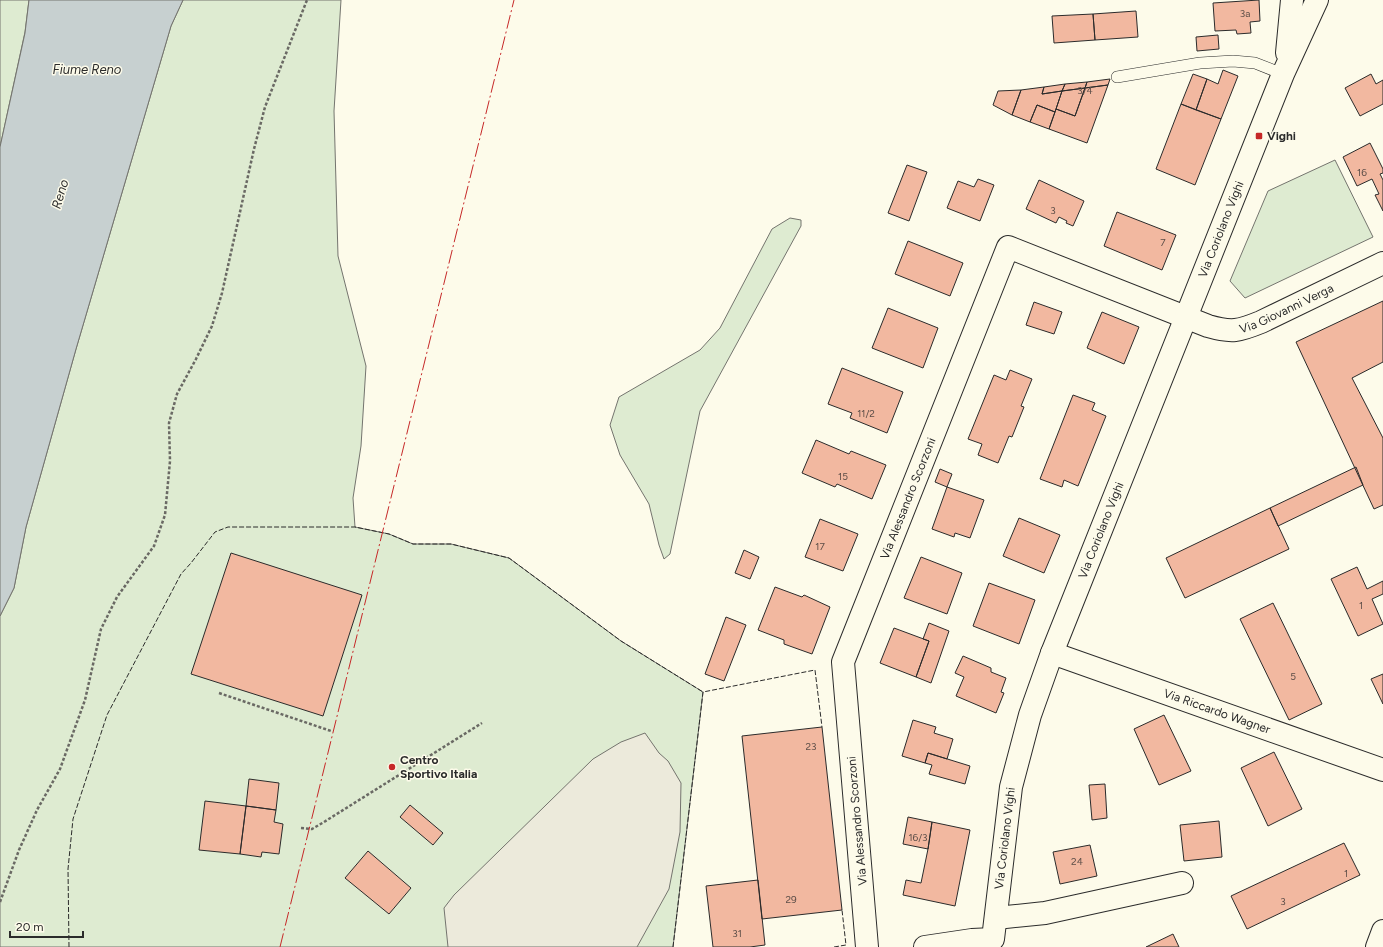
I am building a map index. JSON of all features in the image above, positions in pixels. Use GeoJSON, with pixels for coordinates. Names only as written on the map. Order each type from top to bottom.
{"type":"FeatureCollection","features":[{"type":"Feature","properties":{"kind":"street","name":"Via Coriolano Vighi"},"geometry":{"type":"LineString","coordinates":[[1284,72],[1292,0]]}},
{"type":"Feature","properties":{"kind":"street","name":"Via Coriolano Vighi"},"geometry":{"type":"LineString","coordinates":[[994,935],[1011,786],[1030,715],[1052,653],[1284,72],[1317,0]]}},
{"type":"Feature","properties":{"kind":"street","name":"Via Alessandro Scorzoni"},"geometry":{"type":"LineString","coordinates":[[868,947],[843,662],[1008,247],[1186,317]]}},
{"type":"Feature","properties":{"kind":"street","name":"Via Giovanni Verga"},"geometry":{"type":"LineString","coordinates":[[1186,317],[1225,331],[1244,328],[1261,322],[1383,263]]}},
{"type":"Feature","properties":{"kind":"street","name":"Via Riccardo Wagner"},"geometry":{"type":"LineString","coordinates":[[1052,653],[1383,770]]}},
{"type":"Feature","properties":{"kind":"street"},"geometry":{"type":"LineString","coordinates":[[925,947],[994,935],[1045,913],[1182,883]]}},
{"type":"Feature","properties":{"kind":"street"},"geometry":{"type":"LineString","coordinates":[[1377,947],[1383,931]]}},
{"type":"Feature","properties":{"kind":"lane"},"geometry":{"type":"LineString","coordinates":[[1117,77],[1200,63],[1233,61],[1255,63],[1284,72]]}},
{"type":"Feature","properties":{"kind":"path"},"geometry":{"type":"LineString","coordinates":[[0,902],[37,810],[60,769],[85,700],[101,628],[117,597],[154,546],[163,521],[165,515],[170,461],[169,423],[177,394],[196,360],[212,326],[222,293],[254,149],[265,107],[308,0]]}},
{"type":"Feature","properties":{"kind":"path"},"geometry":{"type":"LineString","coordinates":[[219,692],[331,731]]}},
{"type":"Feature","properties":{"kind":"path"},"geometry":{"type":"LineString","coordinates":[[301,828],[312,829],[482,723]]}},
{"type":"Feature","properties":{"kind":"green space"},"geometry":{"type":"Polygon","coordinates":[[[0,0],[29,0],[25,32],[0,147],[0,0]]]}},
{"type":"Feature","properties":{"kind":"green space"},"geometry":{"type":"Polygon","coordinates":[[[183,0],[341,0],[334,111],[338,256],[366,366],[361,446],[353,498],[355,527],[389,534],[413,544],[451,544],[509,558],[621,641],[703,692],[673,947],[0,947],[0,616],[14,588],[26,527],[76,349],[171,26],[183,0]]]}},
{"type":"Feature","properties":{"kind":"green space"},"geometry":{"type":"Polygon","coordinates":[[[1335,160],[1373,237],[1245,298],[1230,281],[1268,191],[1335,160]]]}},
{"type":"Feature","properties":{"kind":"green space"},"geometry":{"type":"Polygon","coordinates":[[[790,218],[801,220],[801,226],[700,411],[670,554],[664,559],[649,504],[620,455],[610,425],[619,397],[700,350],[720,328],[772,229],[790,218]]]}},
{"type":"Feature","properties":{"kind":"shaded area"},"geometry":{"type":"Polygon","coordinates":[[[645,733],[659,753],[668,761],[681,783],[680,832],[669,889],[637,947],[448,947],[444,908],[454,895],[593,759],[621,742],[645,733]]]}},
{"type":"Feature","properties":{"kind":"water","name":"Fiume Reno"},"geometry":{"type":"Polygon","coordinates":[[[29,0],[183,0],[171,26],[76,349],[26,527],[14,588],[0,616],[0,147],[25,33],[29,0]]]}},
{"type":"Feature","properties":{"kind":"building"},"geometry":{"type":"Polygon","coordinates":[[[1259,0],[1260,21],[1250,22],[1251,33],[1237,34],[1236,30],[1215,31],[1213,3],[1259,0]]]}},
{"type":"Feature","properties":{"kind":"building"},"geometry":{"type":"Polygon","coordinates":[[[1136,11],[1138,37],[1095,40],[1093,14],[1136,11]]]}},
{"type":"Feature","properties":{"kind":"building"},"geometry":{"type":"Polygon","coordinates":[[[1093,14],[1095,40],[1054,43],[1052,16],[1093,14]]]}},
{"type":"Feature","properties":{"kind":"building"},"geometry":{"type":"Polygon","coordinates":[[[1218,35],[1219,49],[1197,51],[1196,37],[1218,35]]]}},
{"type":"Feature","properties":{"kind":"building"},"geometry":{"type":"Polygon","coordinates":[[[1223,70],[1238,76],[1221,119],[1196,110],[1207,79],[1218,84],[1223,70]]]}},
{"type":"Feature","properties":{"kind":"building"},"geometry":{"type":"Polygon","coordinates":[[[1193,74],[1207,79],[1196,110],[1181,104],[1193,74]]]}},
{"type":"Feature","properties":{"kind":"building"},"geometry":{"type":"Polygon","coordinates":[[[1371,74],[1376,84],[1383,80],[1383,104],[1360,116],[1345,88],[1371,74]]]}},
{"type":"Feature","properties":{"kind":"building"},"geometry":{"type":"Polygon","coordinates":[[[1110,79],[1108,85],[1085,88],[1087,82],[1110,79]]]}},
{"type":"Feature","properties":{"kind":"building"},"geometry":{"type":"Polygon","coordinates":[[[1087,82],[1085,88],[1062,91],[1065,84],[1087,82]]]}},
{"type":"Feature","properties":{"kind":"building"},"geometry":{"type":"Polygon","coordinates":[[[1065,84],[1062,91],[1042,94],[1044,87],[1065,84]]]}},
{"type":"Feature","properties":{"kind":"building"},"geometry":{"type":"Polygon","coordinates":[[[1108,85],[1087,143],[1049,129],[1056,109],[1075,116],[1085,88],[1108,85]]]}},
{"type":"Feature","properties":{"kind":"building"},"geometry":{"type":"Polygon","coordinates":[[[1044,87],[1042,94],[1062,91],[1055,112],[1037,105],[1030,122],[1012,115],[1021,90],[1044,87]]]}},
{"type":"Feature","properties":{"kind":"building"},"geometry":{"type":"Polygon","coordinates":[[[1085,88],[1075,116],[1056,109],[1062,91],[1085,88]]]}},
{"type":"Feature","properties":{"kind":"building"},"geometry":{"type":"Polygon","coordinates":[[[1021,90],[1012,115],[993,105],[998,91],[1021,90]]]}},
{"type":"Feature","properties":{"kind":"building"},"geometry":{"type":"Polygon","coordinates":[[[1181,104],[1221,119],[1195,185],[1156,169],[1181,104]]]}},
{"type":"Feature","properties":{"kind":"building"},"geometry":{"type":"Polygon","coordinates":[[[1037,105],[1055,112],[1049,129],[1030,122],[1037,105]]]}},
{"type":"Feature","properties":{"kind":"building"},"geometry":{"type":"Polygon","coordinates":[[[1370,143],[1383,169],[1383,173],[1380,174],[1383,180],[1383,211],[1375,195],[1379,194],[1372,179],[1357,186],[1343,157],[1370,143]]]}},
{"type":"Feature","properties":{"kind":"building"},"geometry":{"type":"Polygon","coordinates":[[[907,165],[927,172],[909,221],[888,213],[907,165]]]}},
{"type":"Feature","properties":{"kind":"building"},"geometry":{"type":"Polygon","coordinates":[[[978,179],[994,185],[980,221],[947,208],[958,181],[974,187],[978,179]]]}},
{"type":"Feature","properties":{"kind":"building"},"geometry":{"type":"Polygon","coordinates":[[[1039,180],[1084,201],[1073,226],[1066,223],[1067,221],[1059,217],[1056,223],[1026,209],[1039,180]]]}},
{"type":"Feature","properties":{"kind":"building"},"geometry":{"type":"Polygon","coordinates":[[[1117,212],[1176,235],[1162,270],[1104,246],[1117,212]]]}},
{"type":"Feature","properties":{"kind":"building"},"geometry":{"type":"Polygon","coordinates":[[[908,241],[963,263],[950,296],[895,274],[908,241]]]}},
{"type":"Feature","properties":{"kind":"building"},"geometry":{"type":"Polygon","coordinates":[[[1383,301],[1383,362],[1352,378],[1383,438],[1383,505],[1374,509],[1296,342],[1383,301]]]}},
{"type":"Feature","properties":{"kind":"building"},"geometry":{"type":"Polygon","coordinates":[[[1034,302],[1062,312],[1054,334],[1026,325],[1034,302]]]}},
{"type":"Feature","properties":{"kind":"building"},"geometry":{"type":"Polygon","coordinates":[[[888,308],[938,328],[923,368],[872,348],[888,308]]]}},
{"type":"Feature","properties":{"kind":"building"},"geometry":{"type":"Polygon","coordinates":[[[1102,312],[1139,327],[1124,364],[1087,348],[1102,312]]]}},
{"type":"Feature","properties":{"kind":"building"},"geometry":{"type":"Polygon","coordinates":[[[842,368],[903,392],[887,433],[850,418],[852,413],[828,404],[842,368]]]}},
{"type":"Feature","properties":{"kind":"building"},"geometry":{"type":"Polygon","coordinates":[[[1010,370],[1032,379],[1021,406],[1024,407],[1012,437],[1009,436],[998,463],[978,455],[982,444],[968,439],[994,375],[1006,380],[1010,370]]]}},
{"type":"Feature","properties":{"kind":"building"},"geometry":{"type":"Polygon","coordinates":[[[1073,395],[1095,403],[1092,410],[1106,416],[1078,486],[1064,480],[1062,487],[1040,479],[1073,395]]]}},
{"type":"Feature","properties":{"kind":"building"},"geometry":{"type":"Polygon","coordinates":[[[816,440],[849,454],[851,451],[886,465],[872,499],[837,484],[835,487],[802,473],[816,440]]]}},
{"type":"Feature","properties":{"kind":"building"},"geometry":{"type":"Polygon","coordinates":[[[1356,467],[1363,485],[1278,526],[1270,508],[1356,467]]]}},
{"type":"Feature","properties":{"kind":"building"},"geometry":{"type":"Polygon","coordinates":[[[940,469],[952,474],[947,487],[935,482],[940,469]]]}},
{"type":"Feature","properties":{"kind":"building"},"geometry":{"type":"Polygon","coordinates":[[[947,487],[984,500],[970,538],[955,533],[954,537],[932,529],[947,487]]]}},
{"type":"Feature","properties":{"kind":"building"},"geometry":{"type":"Polygon","coordinates":[[[1270,508],[1289,549],[1185,598],[1166,558],[1270,508]]]}},
{"type":"Feature","properties":{"kind":"building"},"geometry":{"type":"Polygon","coordinates":[[[1019,518],[1060,535],[1044,573],[1003,556],[1019,518]]]}},
{"type":"Feature","properties":{"kind":"building"},"geometry":{"type":"Polygon","coordinates":[[[820,519],[858,534],[843,571],[805,557],[820,519]]]}},
{"type":"Feature","properties":{"kind":"building"},"geometry":{"type":"Polygon","coordinates":[[[744,550],[759,557],[750,579],[735,573],[744,550]]]}},
{"type":"Feature","properties":{"kind":"building"},"geometry":{"type":"Polygon","coordinates":[[[231,553],[362,595],[323,716],[191,674],[231,553]]]}},
{"type":"Feature","properties":{"kind":"building"},"geometry":{"type":"Polygon","coordinates":[[[921,557],[962,573],[947,614],[904,598],[921,557]]]}},
{"type":"Feature","properties":{"kind":"building"},"geometry":{"type":"Polygon","coordinates":[[[1357,567],[1367,589],[1383,581],[1383,594],[1372,599],[1383,624],[1358,636],[1331,579],[1357,567]]]}},
{"type":"Feature","properties":{"kind":"building"},"geometry":{"type":"Polygon","coordinates":[[[989,583],[1035,600],[1019,644],[973,626],[989,583]]]}},
{"type":"Feature","properties":{"kind":"building"},"geometry":{"type":"Polygon","coordinates":[[[775,587],[802,597],[804,595],[830,607],[812,654],[784,644],[784,640],[758,630],[775,587]]]}},
{"type":"Feature","properties":{"kind":"building"},"geometry":{"type":"Polygon","coordinates":[[[1273,603],[1322,704],[1289,720],[1240,619],[1273,603]]]}},
{"type":"Feature","properties":{"kind":"building"},"geometry":{"type":"Polygon","coordinates":[[[726,617],[746,625],[724,681],[705,674],[726,617]]]}},
{"type":"Feature","properties":{"kind":"building"},"geometry":{"type":"Polygon","coordinates":[[[929,623],[949,631],[931,683],[916,677],[929,641],[923,639],[929,623]]]}},
{"type":"Feature","properties":{"kind":"building"},"geometry":{"type":"Polygon","coordinates":[[[894,628],[929,641],[916,677],[880,663],[894,628]]]}},
{"type":"Feature","properties":{"kind":"building"},"geometry":{"type":"Polygon","coordinates":[[[963,656],[991,668],[991,672],[1006,678],[1001,692],[1004,693],[996,713],[956,696],[964,677],[955,673],[963,656]]]}},
{"type":"Feature","properties":{"kind":"building"},"geometry":{"type":"Polygon","coordinates":[[[1383,674],[1383,704],[1371,679],[1383,674]]]}},
{"type":"Feature","properties":{"kind":"building"},"geometry":{"type":"Polygon","coordinates":[[[1164,715],[1191,771],[1159,785],[1134,729],[1164,715]]]}},
{"type":"Feature","properties":{"kind":"building"},"geometry":{"type":"Polygon","coordinates":[[[913,720],[936,727],[934,733],[953,739],[947,759],[928,753],[925,763],[902,756],[913,720]]]}},
{"type":"Feature","properties":{"kind":"building"},"geometry":{"type":"Polygon","coordinates":[[[822,727],[842,910],[762,919],[742,736],[822,727]]]}},
{"type":"Feature","properties":{"kind":"building"},"geometry":{"type":"Polygon","coordinates":[[[1274,752],[1302,809],[1268,826],[1241,768],[1274,752]]]}},
{"type":"Feature","properties":{"kind":"building"},"geometry":{"type":"Polygon","coordinates":[[[928,753],[970,766],[965,784],[929,774],[932,765],[925,763],[928,753]]]}},
{"type":"Feature","properties":{"kind":"building"},"geometry":{"type":"Polygon","coordinates":[[[249,779],[279,783],[276,810],[246,806],[249,779]]]}},
{"type":"Feature","properties":{"kind":"building"},"geometry":{"type":"Polygon","coordinates":[[[1105,784],[1107,818],[1092,820],[1089,785],[1105,784]]]}},
{"type":"Feature","properties":{"kind":"building"},"geometry":{"type":"Polygon","coordinates":[[[205,801],[246,806],[240,854],[199,850],[205,801]]]}},
{"type":"Feature","properties":{"kind":"building"},"geometry":{"type":"Polygon","coordinates":[[[410,805],[443,833],[433,845],[400,817],[410,805]]]}},
{"type":"Feature","properties":{"kind":"building"},"geometry":{"type":"Polygon","coordinates":[[[246,806],[276,810],[274,822],[283,824],[279,854],[262,852],[261,857],[240,854],[246,806]]]}},
{"type":"Feature","properties":{"kind":"building"},"geometry":{"type":"Polygon","coordinates":[[[908,817],[932,822],[928,849],[903,844],[908,817]]]}},
{"type":"Feature","properties":{"kind":"building"},"geometry":{"type":"Polygon","coordinates":[[[1219,821],[1222,857],[1184,861],[1180,825],[1219,821]]]}},
{"type":"Feature","properties":{"kind":"building"},"geometry":{"type":"Polygon","coordinates":[[[932,822],[970,830],[955,906],[903,895],[906,880],[921,883],[932,822]]]}},
{"type":"Feature","properties":{"kind":"building"},"geometry":{"type":"Polygon","coordinates":[[[1344,843],[1360,875],[1247,929],[1231,896],[1344,843]]]}},
{"type":"Feature","properties":{"kind":"building"},"geometry":{"type":"Polygon","coordinates":[[[1090,845],[1097,876],[1060,884],[1053,852],[1090,845]]]}},
{"type":"Feature","properties":{"kind":"building"},"geometry":{"type":"Polygon","coordinates":[[[368,851],[411,888],[389,914],[345,878],[368,851]]]}},
{"type":"Feature","properties":{"kind":"building"},"geometry":{"type":"Polygon","coordinates":[[[758,880],[765,945],[750,947],[713,947],[706,886],[758,880]]]}},
{"type":"Feature","properties":{"kind":"building"},"geometry":{"type":"Polygon","coordinates":[[[1173,934],[1179,947],[1146,947],[1173,934]]]}},
{"type":"Feature","properties":{"kind":"fence"},"geometry":{"type":"LineString","coordinates":[[69,947],[68,869],[73,819],[107,715],[181,574],[215,532],[228,527],[355,527],[389,534],[413,544],[451,544],[509,558],[621,641],[703,692]]}},
{"type":"Feature","properties":{"kind":"fence"},"geometry":{"type":"LineString","coordinates":[[673,947],[703,692],[815,670],[822,727]]}},
{"type":"Feature","properties":{"kind":"fence"},"geometry":{"type":"LineString","coordinates":[[834,947],[846,945],[842,910]]}},
{"type":"Feature","properties":{"kind":"power"},"geometry":{"type":"LineString","coordinates":[[280,947],[514,0]]}},
{"type":"Feature","properties":{"kind":"place","name":"Vighi"},"geometry":{"type":"Point","coordinates":[1259,136]}},
{"type":"Feature","properties":{"kind":"place","name":"Centro Sportivo Italia"},"geometry":{"type":"Point","coordinates":[392,767]}},
{"type":"Feature","properties":{"kind":"water label","name":"Reno"},"geometry":{"type":"Point","coordinates":[60,194]}}]}
